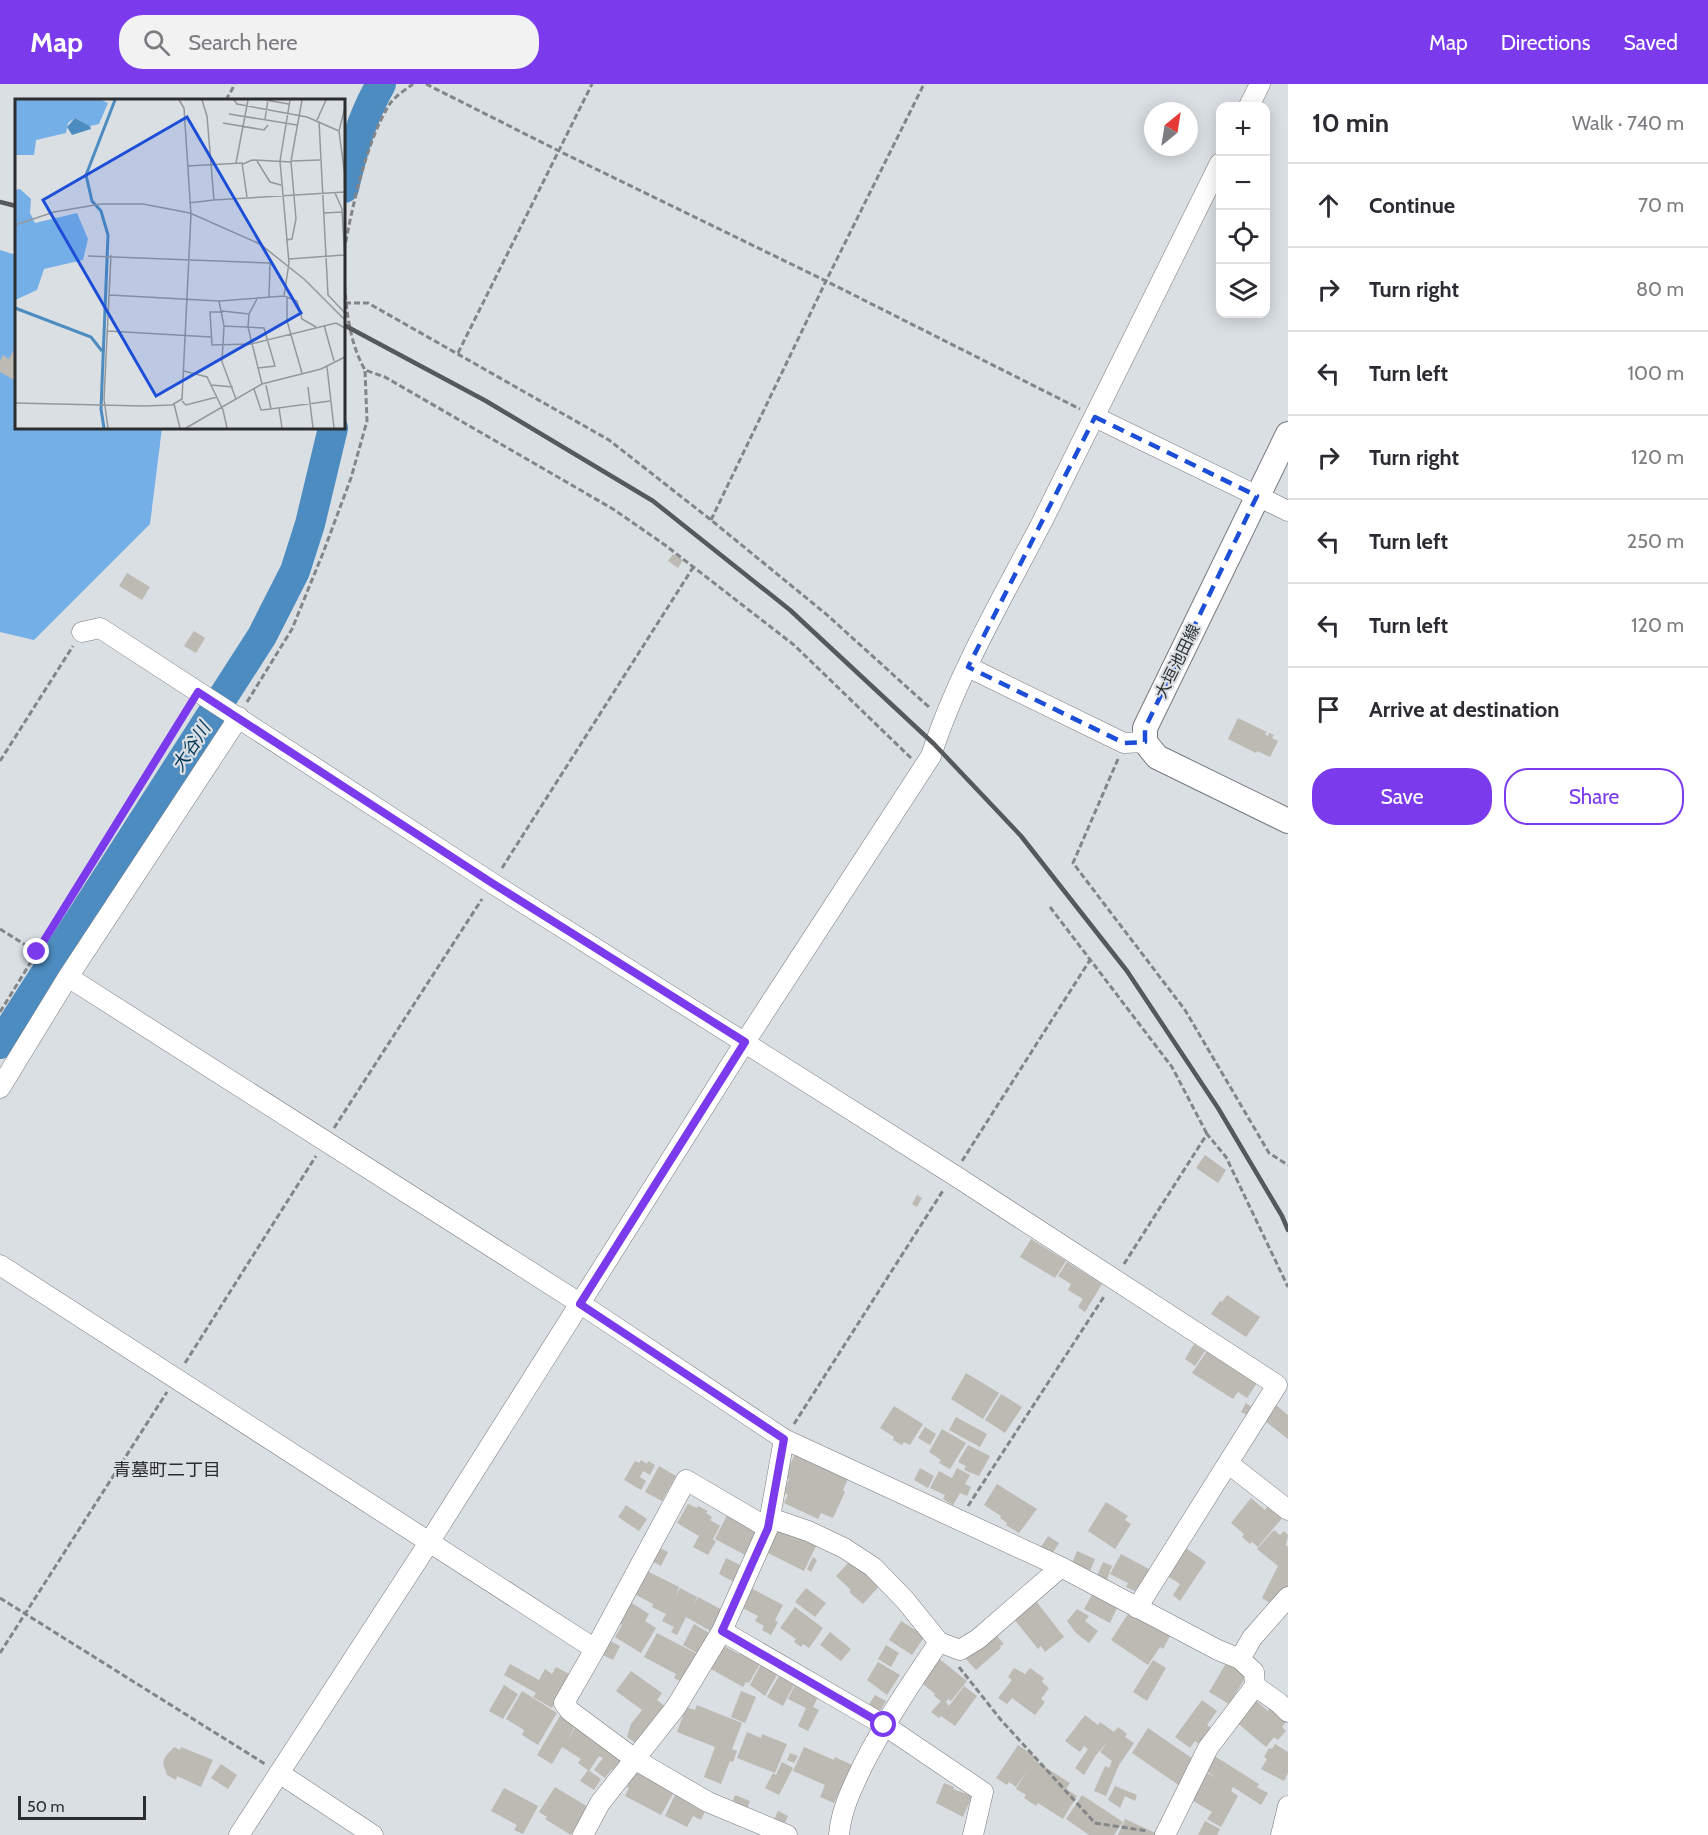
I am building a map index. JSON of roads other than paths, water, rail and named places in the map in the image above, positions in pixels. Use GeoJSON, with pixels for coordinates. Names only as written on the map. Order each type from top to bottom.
{"type":"FeatureCollection","features":[{"type":"Feature","properties":{"kind":"main road","name":"大垣池田線"},"geometry":{"type":"LineString","coordinates":[[1135,742],[1145,728],[1288,434]]}},
{"type":"Feature","properties":{"kind":"main road"},"geometry":{"type":"LineString","coordinates":[[1135,742],[1157,757],[1288,822]]}},
{"type":"Feature","properties":{"kind":"street"},"geometry":{"type":"LineString","coordinates":[[1251,102],[1260,84]]}},
{"type":"Feature","properties":{"kind":"street"},"geometry":{"type":"LineString","coordinates":[[239,1835],[430,1540],[745,1042],[931,756],[942,720],[1216,173]]}},
{"type":"Feature","properties":{"kind":"street"},"geometry":{"type":"LineString","coordinates":[[1095,417],[1288,511]]}},
{"type":"Feature","properties":{"kind":"street"},"geometry":{"type":"LineString","coordinates":[[82,632],[100,628],[492,883],[954,1175],[1277,1385],[1137,1608]]}},
{"type":"Feature","properties":{"kind":"street"},"geometry":{"type":"LineString","coordinates":[[968,667],[1135,742]]}},
{"type":"Feature","properties":{"kind":"street"},"geometry":{"type":"LineString","coordinates":[[0,1088],[235,715]]}},
{"type":"Feature","properties":{"kind":"street"},"geometry":{"type":"LineString","coordinates":[[68,977],[580,1304],[784,1439],[1061,1567],[1218,1650],[1240,1659],[1254,1672],[1255,1686],[1208,1748],[1165,1835]]}},
{"type":"Feature","properties":{"kind":"street"},"geometry":{"type":"LineString","coordinates":[[0,1264],[430,1540],[595,1649]]}},
{"type":"Feature","properties":{"kind":"street"},"geometry":{"type":"LineString","coordinates":[[583,1835],[600,1803],[676,1707],[722,1631],[769,1523],[784,1439]]}},
{"type":"Feature","properties":{"kind":"street"},"geometry":{"type":"LineString","coordinates":[[1229,1464],[1288,1510]]}},
{"type":"Feature","properties":{"kind":"street"},"geometry":{"type":"LineString","coordinates":[[787,1835],[708,1802],[636,1760],[570,1711],[564,1703],[686,1480],[769,1523],[808,1531],[844,1548],[873,1567],[905,1600],[939,1642],[960,1650],[978,1639],[1061,1567]]}},
{"type":"Feature","properties":{"kind":"street"},"geometry":{"type":"LineString","coordinates":[[1240,1659],[1252,1638],[1288,1597]]}},
{"type":"Feature","properties":{"kind":"street"},"geometry":{"type":"LineString","coordinates":[[722,1631],[884,1725],[983,1792],[973,1835]]}},
{"type":"Feature","properties":{"kind":"street"},"geometry":{"type":"LineString","coordinates":[[839,1835],[841,1816],[884,1725],[939,1642]]}},
{"type":"Feature","properties":{"kind":"street"},"geometry":{"type":"LineString","coordinates":[[1255,1686],[1279,1702],[1288,1712]]}},
{"type":"Feature","properties":{"kind":"street"},"geometry":{"type":"LineString","coordinates":[[279,1773],[373,1835]]}},
{"type":"Feature","properties":{"kind":"street"},"geometry":{"type":"LineString","coordinates":[[1281,1835],[1288,1806]]}},
{"type":"Feature","properties":{"kind":"waterway","name":"大谷川"},"geometry":{"type":"LineString","coordinates":[[345,184],[358,135],[381,84]]}},
{"type":"Feature","properties":{"kind":"waterway","name":"大谷川"},"geometry":{"type":"LineString","coordinates":[[0,1044],[262,636],[295,571],[310,524],[333,429]]}},
{"type":"Feature","properties":{"kind":"railway"},"geometry":{"type":"LineString","coordinates":[[0,202],[15,206]]}},
{"type":"Feature","properties":{"kind":"railway"},"geometry":{"type":"LineString","coordinates":[[345,326],[486,401],[653,501],[790,610],[934,744],[1021,836],[1127,971],[1218,1108],[1288,1230]]}},
{"type":"Feature","properties":{"kind":"district","name":"青墓町二丁目"},"geometry":{"type":"Point","coordinates":[167,1470]}}]}
